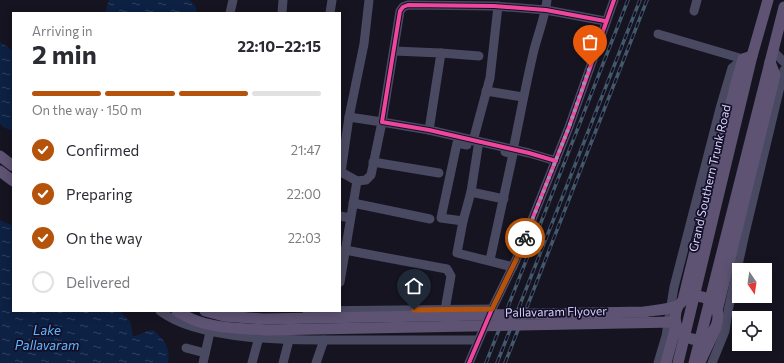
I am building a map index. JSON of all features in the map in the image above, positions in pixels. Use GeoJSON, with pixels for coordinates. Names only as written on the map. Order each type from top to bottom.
{"type":"FeatureCollection","features":[{"type":"Feature","properties":{"kind":"main road","name":"Grand Southern Trunk Road"},"geometry":{"type":"LineString","coordinates":[[678,363],[748,57],[768,0]]}},
{"type":"Feature","properties":{"kind":"main road"},"geometry":{"type":"LineString","coordinates":[[694,363],[784,7]]}},
{"type":"Feature","properties":{"kind":"main road"},"geometry":{"type":"LineString","coordinates":[[666,363],[676,324],[677,304],[736,83],[748,57]]}},
{"type":"Feature","properties":{"kind":"main road"},"geometry":{"type":"LineString","coordinates":[[701,363],[704,352],[716,328],[718,317],[717,311],[772,90],[775,75],[770,62]]}},
{"type":"Feature","properties":{"kind":"main road"},"geometry":{"type":"LineString","coordinates":[[0,156],[12,165]]}},
{"type":"Feature","properties":{"kind":"main road"},"geometry":{"type":"LineString","coordinates":[[0,171],[12,180]]}},
{"type":"Feature","properties":{"kind":"main road","name":"Pallavaram Flyover"},"geometry":{"type":"LineString","coordinates":[[209,312],[224,316],[263,319],[644,312],[677,304],[689,297],[703,297],[714,305],[717,311]]}},
{"type":"Feature","properties":{"kind":"main road","name":"Pallavaram Flyover"},"geometry":{"type":"LineString","coordinates":[[179,312],[197,321],[225,328],[265,330],[676,324]]}},
{"type":"Feature","properties":{"kind":"main road"},"geometry":{"type":"LineString","coordinates":[[676,324],[682,334],[693,339],[706,337],[716,328]]}},
{"type":"Feature","properties":{"kind":"street"},"geometry":{"type":"LineString","coordinates":[[230,12],[233,0]]}},
{"type":"Feature","properties":{"kind":"street"},"geometry":{"type":"LineString","coordinates":[[282,12],[283,0]]}},
{"type":"Feature","properties":{"kind":"street"},"geometry":{"type":"LineString","coordinates":[[330,12],[332,0]]}},
{"type":"Feature","properties":{"kind":"street"},"geometry":{"type":"LineString","coordinates":[[370,0],[364,44],[349,117],[341,172],[357,181],[366,180],[370,176],[382,122],[400,11],[403,6],[498,6],[518,4],[605,21]]}},
{"type":"Feature","properties":{"kind":"street"},"geometry":{"type":"LineString","coordinates":[[513,150],[523,97],[540,27],[546,10],[547,0]]}},
{"type":"Feature","properties":{"kind":"street"},"geometry":{"type":"LineString","coordinates":[[469,363],[492,309],[513,267],[556,161],[605,21],[614,0]]}},
{"type":"Feature","properties":{"kind":"street"},"geometry":{"type":"LineString","coordinates":[[694,11],[697,0]]}},
{"type":"Feature","properties":{"kind":"street"},"geometry":{"type":"LineString","coordinates":[[498,6],[496,36],[476,144],[471,192],[463,221],[457,253],[490,260],[513,267]]}},
{"type":"Feature","properties":{"kind":"street"},"geometry":{"type":"LineString","coordinates":[[658,34],[748,57]]}},
{"type":"Feature","properties":{"kind":"street"},"geometry":{"type":"LineString","coordinates":[[394,51],[479,56]]}},
{"type":"Feature","properties":{"kind":"street"},"geometry":{"type":"LineString","coordinates":[[773,51],[784,62]]}},
{"type":"Feature","properties":{"kind":"street"},"geometry":{"type":"LineString","coordinates":[[429,130],[441,53]]}},
{"type":"Feature","properties":{"kind":"street"},"geometry":{"type":"LineString","coordinates":[[658,363],[677,304],[674,287],[721,104],[732,68],[748,57]]}},
{"type":"Feature","properties":{"kind":"street"},"geometry":{"type":"LineString","coordinates":[[712,363],[727,325],[745,233],[784,70]]}},
{"type":"Feature","properties":{"kind":"street"},"geometry":{"type":"LineString","coordinates":[[486,91],[523,97]]}},
{"type":"Feature","properties":{"kind":"street"},"geometry":{"type":"LineString","coordinates":[[349,117],[429,130],[514,154],[490,260]]}},
{"type":"Feature","properties":{"kind":"street"},"geometry":{"type":"LineString","coordinates":[[463,221],[442,218],[457,143],[476,144],[513,150],[556,161]]}},
{"type":"Feature","properties":{"kind":"street"},"geometry":{"type":"LineString","coordinates":[[373,162],[440,173]]}},
{"type":"Feature","properties":{"kind":"street"},"geometry":{"type":"LineString","coordinates":[[341,264],[345,250],[357,181]]}},
{"type":"Feature","properties":{"kind":"street"},"geometry":{"type":"LineString","coordinates":[[471,192],[504,199]]}},
{"type":"Feature","properties":{"kind":"street"},"geometry":{"type":"LineString","coordinates":[[353,203],[430,220]]}},
{"type":"Feature","properties":{"kind":"street"},"geometry":{"type":"LineString","coordinates":[[341,216],[350,218]]}},
{"type":"Feature","properties":{"kind":"street"},"geometry":{"type":"LineString","coordinates":[[345,250],[447,270],[451,276],[445,310]]}},
{"type":"Feature","properties":{"kind":"street"},"geometry":{"type":"LineString","coordinates":[[341,311],[492,309]]}},
{"type":"Feature","properties":{"kind":"street"},"geometry":{"type":"LineString","coordinates":[[162,312],[181,323],[210,332],[289,340],[478,340]]}},
{"type":"Feature","properties":{"kind":"street"},"geometry":{"type":"LineString","coordinates":[[203,363],[210,332]]}},
{"type":"Feature","properties":{"kind":"street"},"geometry":{"type":"LineString","coordinates":[[252,363],[259,337]]}},
{"type":"Feature","properties":{"kind":"street"},"geometry":{"type":"LineString","coordinates":[[283,363],[289,340]]}},
{"type":"Feature","properties":{"kind":"street"},"geometry":{"type":"LineString","coordinates":[[316,363],[324,340]]}},
{"type":"Feature","properties":{"kind":"street"},"geometry":{"type":"LineString","coordinates":[[186,348],[205,353]]}},
{"type":"Feature","properties":{"kind":"water"},"geometry":{"type":"Polygon","coordinates":[[[109,0],[189,0],[195,5],[197,12],[105,12],[109,0]]]}},
{"type":"Feature","properties":{"kind":"water"},"geometry":{"type":"Polygon","coordinates":[[[0,42],[12,50],[12,131],[3,127],[0,123],[0,42]]]}},
{"type":"Feature","properties":{"kind":"water","name":"Lake Pallavaram"},"geometry":{"type":"Polygon","coordinates":[[[0,220],[12,226],[12,312],[121,312],[130,321],[133,336],[153,330],[166,344],[169,358],[168,363],[0,363],[0,220]]]}},
{"type":"Feature","properties":{"kind":"railway"},"geometry":{"type":"LineString","coordinates":[[486,363],[628,0]]}},
{"type":"Feature","properties":{"kind":"railway"},"geometry":{"type":"LineString","coordinates":[[497,363],[640,0]]}},
{"type":"Feature","properties":{"kind":"railway"},"geometry":{"type":"LineString","coordinates":[[505,363],[647,0]]}},
{"type":"Feature","properties":{"kind":"cycle path"},"geometry":{"type":"LineString","coordinates":[[469,363],[492,309],[516,260],[569,127],[614,0]]}},
{"type":"Feature","properties":{"kind":"cycle path"},"geometry":{"type":"LineString","coordinates":[[556,161],[529,153],[429,130],[382,122],[400,11],[403,7],[408,5],[494,6],[546,10],[605,21]]}},
{"type":"Feature","properties":{"kind":"way so far"},"geometry":{"type":"LineString","coordinates":[[525,238],[569,127],[590,66]]}},
{"type":"Feature","properties":{"kind":"route"},"geometry":{"type":"LineString","coordinates":[[414,310],[492,309],[525,238]]}}]}
